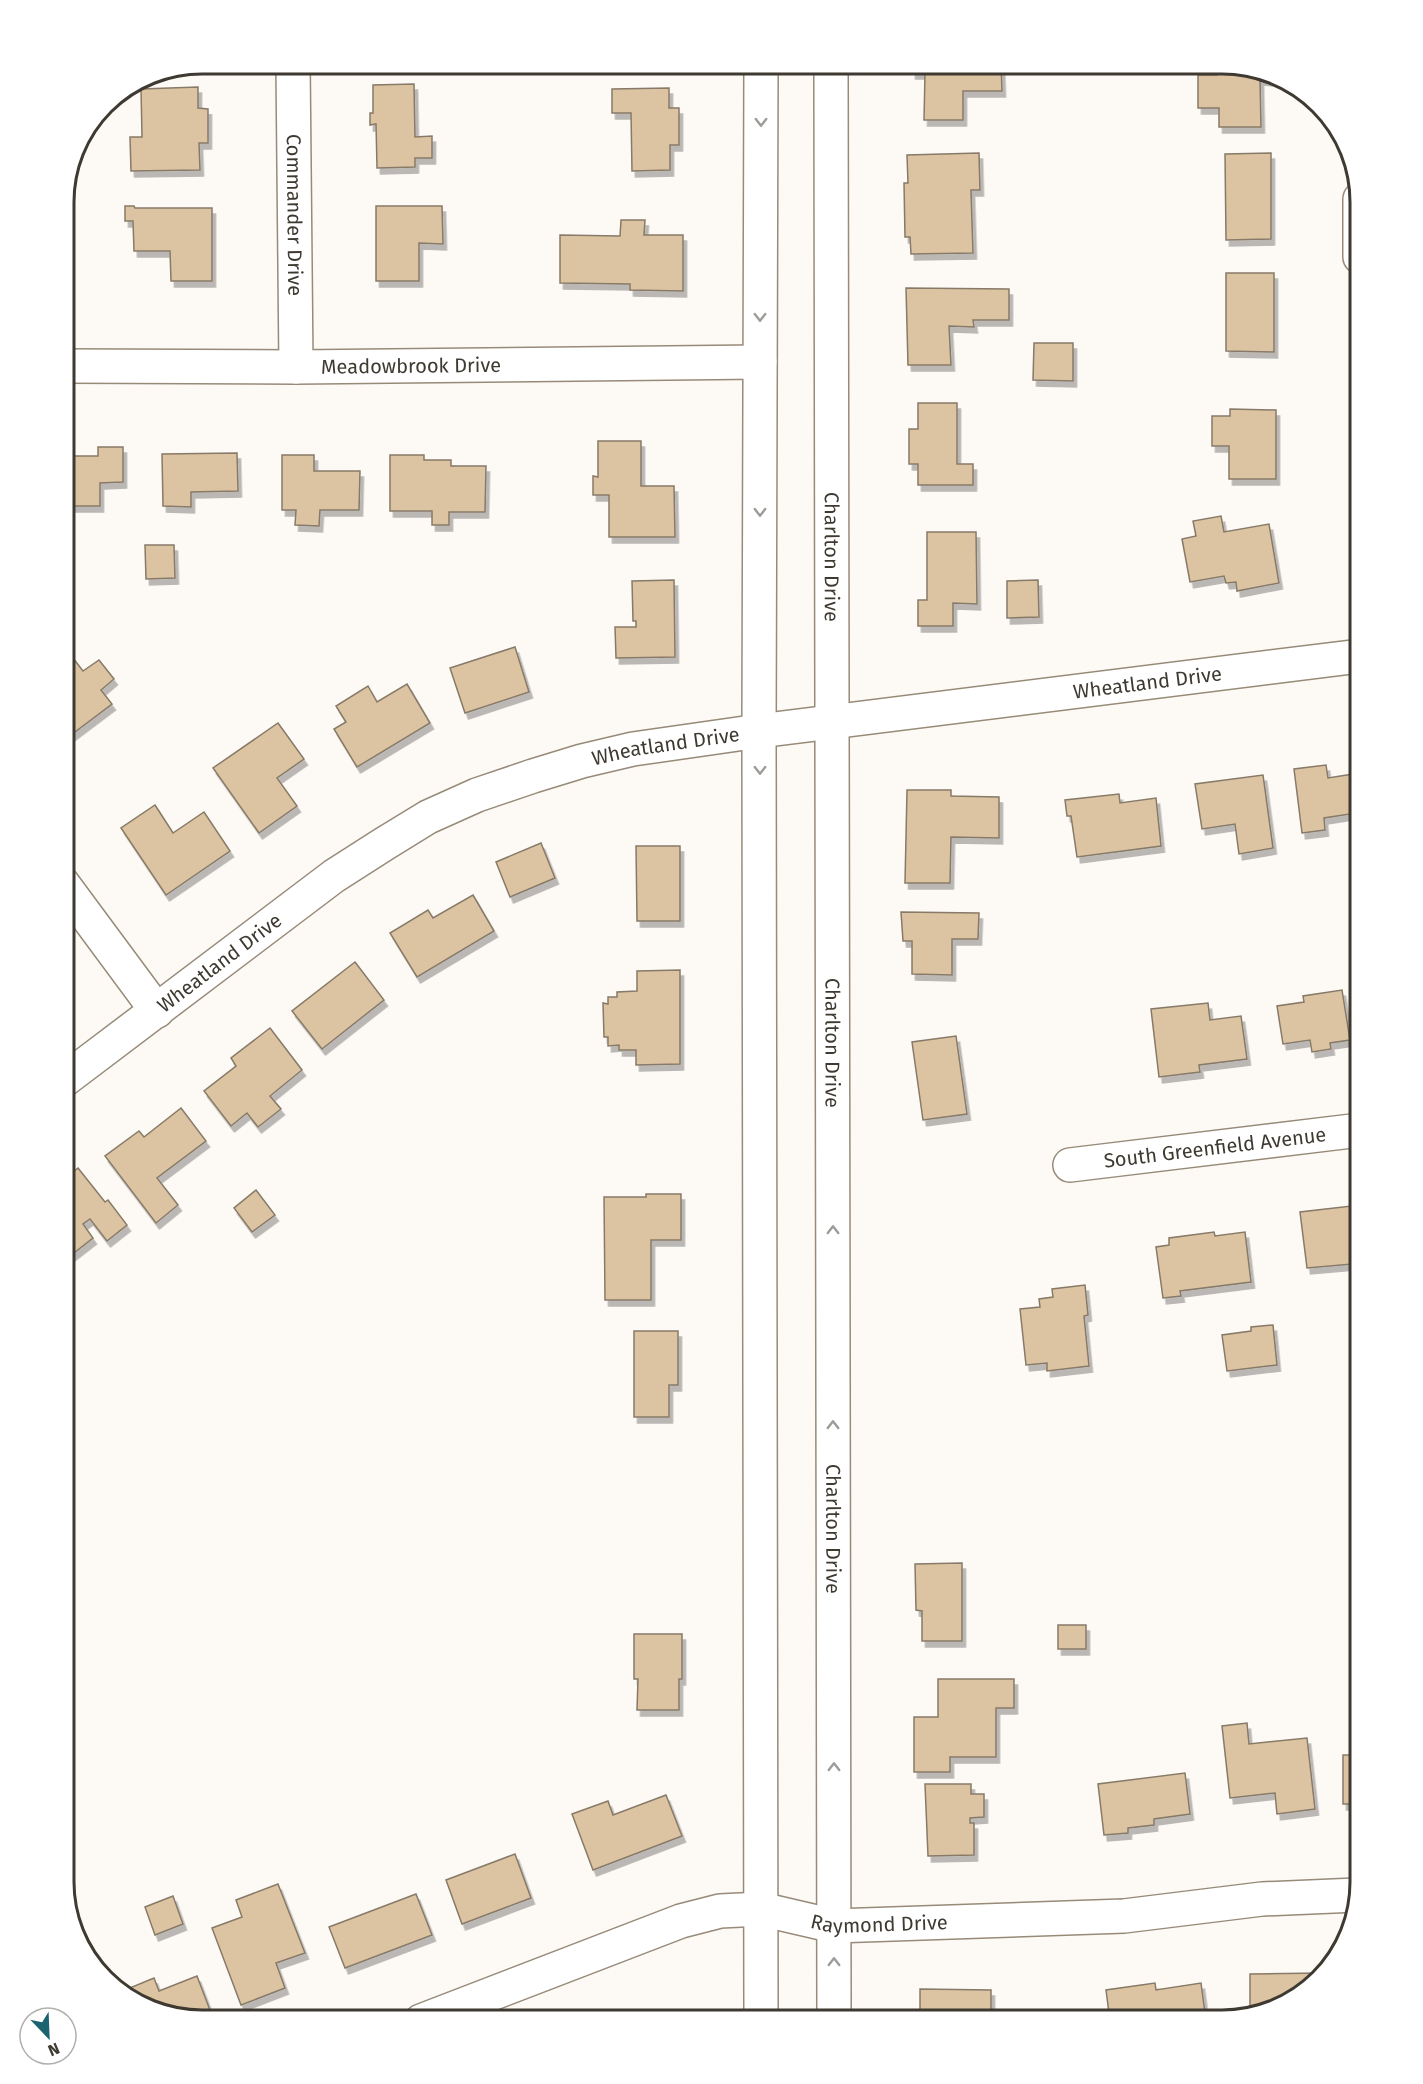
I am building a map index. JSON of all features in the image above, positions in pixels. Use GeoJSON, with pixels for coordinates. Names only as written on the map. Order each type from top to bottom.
{"type":"FeatureCollection","features":[{"type":"Feature","properties":{"kind":"street","name":"Commander Drive"},"geometry":{"type":"LineString","coordinates":[[292,74],[296,367]]}},
{"type":"Feature","properties":{"kind":"street"},"geometry":{"type":"LineString","coordinates":[[761,74],[759,731],[761,2010]]}},
{"type":"Feature","properties":{"kind":"street","name":"Charlton Drive"},"geometry":{"type":"LineString","coordinates":[[831,74],[834,722],[834,2010]]}},
{"type":"Feature","properties":{"kind":"street","name":"Meadowbrook Drive"},"geometry":{"type":"LineString","coordinates":[[74,366],[296,367],[760,362]]}},
{"type":"Feature","properties":{"kind":"street","name":"Wheatland Drive"},"geometry":{"type":"LineString","coordinates":[[74,1073],[334,876],[428,818],[477,795],[582,761],[633,749],[759,731],[1349,657]]}},
{"type":"Feature","properties":{"kind":"street"},"geometry":{"type":"LineString","coordinates":[[74,899],[157,1011]]}},
{"type":"Feature","properties":{"kind":"street","name":"South Greenfield Avenue"},"geometry":{"type":"LineString","coordinates":[[1070,1165],[1349,1131]]}},
{"type":"Feature","properties":{"kind":"street","name":"Raymond Drive"},"geometry":{"type":"LineString","coordinates":[[450,2010],[681,1921],[720,1911],[761,1909],[834,1926],[1124,1916],[1262,1899],[1348,1895]]}},
{"type":"Feature","properties":{"kind":"building"},"geometry":{"type":"Polygon","coordinates":[[[925,74],[1001,74],[1002,91],[963,91],[963,120],[924,120],[925,74]]]}},
{"type":"Feature","properties":{"kind":"building"},"geometry":{"type":"Polygon","coordinates":[[[1230,74],[1260,80],[1261,127],[1219,127],[1219,108],[1198,108],[1198,75],[1230,74]]]}},
{"type":"Feature","properties":{"kind":"building"},"geometry":{"type":"Polygon","coordinates":[[[414,84],[415,137],[432,136],[432,158],[415,158],[415,167],[377,168],[376,124],[370,125],[370,113],[373,113],[373,85],[414,84]]]}},
{"type":"Feature","properties":{"kind":"building"},"geometry":{"type":"Polygon","coordinates":[[[198,87],[198,108],[208,109],[208,143],[199,143],[200,170],[131,171],[130,137],[142,137],[141,89],[198,87]]]}},
{"type":"Feature","properties":{"kind":"building"},"geometry":{"type":"Polygon","coordinates":[[[669,88],[669,108],[679,108],[679,145],[670,145],[670,170],[632,171],[631,113],[612,113],[612,89],[669,88]]]}},
{"type":"Feature","properties":{"kind":"building"},"geometry":{"type":"Polygon","coordinates":[[[979,153],[980,190],[971,190],[973,253],[911,254],[910,237],[905,237],[904,183],[908,183],[907,155],[979,153]]]}},
{"type":"Feature","properties":{"kind":"building"},"geometry":{"type":"Polygon","coordinates":[[[1271,153],[1271,239],[1226,240],[1225,154],[1271,153]]]}},
{"type":"Feature","properties":{"kind":"building"},"geometry":{"type":"Polygon","coordinates":[[[125,206],[212,208],[212,281],[171,281],[170,251],[134,251],[133,221],[125,221],[125,206]]]}},
{"type":"Feature","properties":{"kind":"building"},"geometry":{"type":"Polygon","coordinates":[[[376,206],[442,206],[443,244],[419,243],[419,281],[376,281],[376,206]]]}},
{"type":"Feature","properties":{"kind":"building"},"geometry":{"type":"Polygon","coordinates":[[[621,220],[645,220],[644,235],[683,235],[683,291],[630,290],[630,284],[560,283],[560,235],[620,236],[621,220]]]}},
{"type":"Feature","properties":{"kind":"building"},"geometry":{"type":"Polygon","coordinates":[[[1226,273],[1274,273],[1274,352],[1226,351],[1226,273]]]}},
{"type":"Feature","properties":{"kind":"building"},"geometry":{"type":"Polygon","coordinates":[[[906,288],[1009,289],[1009,320],[973,320],[974,327],[949,326],[951,365],[908,365],[906,288]]]}},
{"type":"Feature","properties":{"kind":"building"},"geometry":{"type":"Polygon","coordinates":[[[1034,343],[1073,343],[1073,381],[1033,380],[1034,343]]]}},
{"type":"Feature","properties":{"kind":"building"},"geometry":{"type":"Polygon","coordinates":[[[918,403],[957,403],[957,464],[973,464],[973,485],[918,485],[918,464],[909,464],[909,429],[918,429],[918,403]]]}},
{"type":"Feature","properties":{"kind":"building"},"geometry":{"type":"Polygon","coordinates":[[[1230,409],[1276,410],[1276,479],[1229,479],[1229,446],[1212,446],[1212,416],[1230,416],[1230,409]]]}},
{"type":"Feature","properties":{"kind":"building"},"geometry":{"type":"Polygon","coordinates":[[[598,441],[641,441],[641,486],[674,486],[675,537],[609,537],[609,495],[593,495],[593,476],[598,477],[598,441]]]}},
{"type":"Feature","properties":{"kind":"building"},"geometry":{"type":"Polygon","coordinates":[[[98,447],[123,447],[123,482],[100,483],[100,506],[74,506],[74,456],[98,456],[98,447]]]}},
{"type":"Feature","properties":{"kind":"building"},"geometry":{"type":"Polygon","coordinates":[[[237,453],[238,491],[191,492],[191,507],[163,506],[162,454],[237,453]]]}},
{"type":"Feature","properties":{"kind":"building"},"geometry":{"type":"Polygon","coordinates":[[[282,455],[314,455],[314,471],[360,471],[359,510],[320,510],[319,526],[295,525],[296,510],[282,510],[282,455]]]}},
{"type":"Feature","properties":{"kind":"building"},"geometry":{"type":"Polygon","coordinates":[[[390,455],[424,455],[424,460],[451,460],[451,466],[486,466],[485,512],[449,512],[449,525],[432,525],[432,511],[390,511],[390,455]]]}},
{"type":"Feature","properties":{"kind":"building"},"geometry":{"type":"Polygon","coordinates":[[[1221,516],[1224,532],[1269,524],[1279,583],[1237,591],[1236,582],[1226,583],[1224,576],[1190,582],[1182,539],[1196,536],[1193,521],[1221,516]]]}},
{"type":"Feature","properties":{"kind":"building"},"geometry":{"type":"Polygon","coordinates":[[[927,532],[976,532],[977,604],[953,603],[953,626],[918,626],[918,600],[927,600],[927,532]]]}},
{"type":"Feature","properties":{"kind":"building"},"geometry":{"type":"Polygon","coordinates":[[[145,545],[174,545],[175,578],[146,579],[145,545]]]}},
{"type":"Feature","properties":{"kind":"building"},"geometry":{"type":"Polygon","coordinates":[[[674,580],[675,657],[616,658],[615,627],[636,627],[636,621],[633,621],[632,581],[674,580]]]}},
{"type":"Feature","properties":{"kind":"building"},"geometry":{"type":"Polygon","coordinates":[[[1038,580],[1039,617],[1007,618],[1007,581],[1038,580]]]}},
{"type":"Feature","properties":{"kind":"building"},"geometry":{"type":"Polygon","coordinates":[[[515,647],[529,692],[465,713],[450,668],[515,647]]]}},
{"type":"Feature","properties":{"kind":"building"},"geometry":{"type":"Polygon","coordinates":[[[74,659],[83,671],[99,660],[114,679],[101,690],[112,704],[74,733],[74,659]]]}},
{"type":"Feature","properties":{"kind":"building"},"geometry":{"type":"Polygon","coordinates":[[[407,684],[430,723],[357,767],[334,729],[346,722],[336,706],[368,686],[377,702],[407,684]]]}},
{"type":"Feature","properties":{"kind":"building"},"geometry":{"type":"Polygon","coordinates":[[[278,723],[304,759],[277,778],[297,806],[259,833],[213,768],[278,723]]]}},
{"type":"Feature","properties":{"kind":"building"},"geometry":{"type":"Polygon","coordinates":[[[1326,765],[1328,778],[1349,775],[1349,814],[1324,818],[1325,830],[1302,833],[1294,769],[1326,765]]]}},
{"type":"Feature","properties":{"kind":"building"},"geometry":{"type":"Polygon","coordinates":[[[1263,775],[1273,848],[1239,854],[1235,824],[1202,829],[1195,784],[1263,775]]]}},
{"type":"Feature","properties":{"kind":"building"},"geometry":{"type":"Polygon","coordinates":[[[907,790],[951,790],[951,796],[999,797],[999,838],[951,837],[950,883],[905,883],[907,790]]]}},
{"type":"Feature","properties":{"kind":"building"},"geometry":{"type":"Polygon","coordinates":[[[1119,794],[1120,803],[1156,798],[1161,846],[1077,857],[1071,816],[1067,816],[1065,800],[1119,794]]]}},
{"type":"Feature","properties":{"kind":"building"},"geometry":{"type":"Polygon","coordinates":[[[155,805],[173,833],[204,812],[230,851],[166,895],[121,828],[155,805]]]}},
{"type":"Feature","properties":{"kind":"building"},"geometry":{"type":"Polygon","coordinates":[[[541,843],[555,878],[510,897],[496,862],[541,843]]]}},
{"type":"Feature","properties":{"kind":"building"},"geometry":{"type":"Polygon","coordinates":[[[636,846],[680,846],[680,921],[637,921],[636,846]]]}},
{"type":"Feature","properties":{"kind":"building"},"geometry":{"type":"Polygon","coordinates":[[[473,895],[494,931],[417,977],[390,933],[428,910],[433,918],[473,895]]]}},
{"type":"Feature","properties":{"kind":"building"},"geometry":{"type":"Polygon","coordinates":[[[901,912],[979,913],[978,939],[952,939],[952,975],[912,974],[912,941],[903,941],[901,912]]]}},
{"type":"Feature","properties":{"kind":"building"},"geometry":{"type":"Polygon","coordinates":[[[355,962],[384,1000],[322,1049],[292,1011],[355,962]]]}},
{"type":"Feature","properties":{"kind":"building"},"geometry":{"type":"Polygon","coordinates":[[[680,970],[680,1064],[636,1065],[636,1050],[619,1050],[619,1045],[608,1046],[608,1037],[604,1037],[603,1003],[608,1004],[608,997],[617,997],[617,992],[637,991],[637,971],[680,970]]]}},
{"type":"Feature","properties":{"kind":"building"},"geometry":{"type":"Polygon","coordinates":[[[1342,990],[1349,1040],[1330,1043],[1331,1049],[1312,1052],[1310,1040],[1283,1044],[1277,1006],[1304,1002],[1303,996],[1342,990]]]}},
{"type":"Feature","properties":{"kind":"building"},"geometry":{"type":"Polygon","coordinates":[[[1208,1003],[1210,1020],[1241,1016],[1247,1059],[1199,1065],[1200,1072],[1159,1077],[1151,1009],[1208,1003]]]}},
{"type":"Feature","properties":{"kind":"building"},"geometry":{"type":"Polygon","coordinates":[[[270,1028],[302,1070],[270,1096],[281,1109],[258,1127],[247,1113],[231,1126],[204,1091],[236,1066],[231,1058],[270,1028]]]}},
{"type":"Feature","properties":{"kind":"building"},"geometry":{"type":"Polygon","coordinates":[[[956,1036],[967,1114],[923,1120],[912,1042],[956,1036]]]}},
{"type":"Feature","properties":{"kind":"building"},"geometry":{"type":"Polygon","coordinates":[[[181,1108],[206,1141],[157,1178],[178,1205],[156,1223],[105,1156],[139,1131],[144,1137],[181,1108]]]}},
{"type":"Feature","properties":{"kind":"building"},"geometry":{"type":"Polygon","coordinates":[[[78,1168],[105,1202],[108,1200],[127,1225],[107,1241],[90,1219],[83,1224],[93,1238],[74,1253],[74,1171],[78,1168]]]}},
{"type":"Feature","properties":{"kind":"building"},"geometry":{"type":"Polygon","coordinates":[[[256,1190],[275,1215],[252,1232],[234,1208],[256,1190]]]}},
{"type":"Feature","properties":{"kind":"building"},"geometry":{"type":"Polygon","coordinates":[[[646,1194],[681,1194],[681,1240],[651,1240],[651,1300],[605,1300],[604,1197],[646,1197],[646,1194]]]}},
{"type":"Feature","properties":{"kind":"building"},"geometry":{"type":"Polygon","coordinates":[[[1349,1206],[1349,1264],[1307,1268],[1300,1212],[1349,1206]]]}},
{"type":"Feature","properties":{"kind":"building"},"geometry":{"type":"Polygon","coordinates":[[[1214,1232],[1215,1236],[1245,1232],[1251,1282],[1180,1291],[1181,1296],[1163,1298],[1156,1247],[1169,1245],[1169,1238],[1214,1232]]]}},
{"type":"Feature","properties":{"kind":"building"},"geometry":{"type":"Polygon","coordinates":[[[1085,1285],[1088,1315],[1084,1316],[1089,1366],[1047,1371],[1047,1363],[1026,1365],[1020,1309],[1040,1307],[1039,1299],[1053,1297],[1052,1289],[1085,1285]]]}},
{"type":"Feature","properties":{"kind":"building"},"geometry":{"type":"Polygon","coordinates":[[[1273,1325],[1277,1365],[1227,1371],[1222,1335],[1251,1331],[1251,1327],[1273,1325]]]}},
{"type":"Feature","properties":{"kind":"building"},"geometry":{"type":"Polygon","coordinates":[[[634,1331],[678,1331],[678,1385],[669,1385],[669,1417],[634,1417],[634,1331]]]}},
{"type":"Feature","properties":{"kind":"building"},"geometry":{"type":"Polygon","coordinates":[[[962,1563],[962,1641],[922,1641],[922,1611],[916,1610],[915,1564],[962,1563]]]}},
{"type":"Feature","properties":{"kind":"building"},"geometry":{"type":"Polygon","coordinates":[[[1058,1625],[1086,1625],[1086,1649],[1058,1649],[1058,1625]]]}},
{"type":"Feature","properties":{"kind":"building"},"geometry":{"type":"Polygon","coordinates":[[[634,1634],[682,1634],[679,1710],[637,1710],[638,1679],[634,1679],[634,1634]]]}},
{"type":"Feature","properties":{"kind":"building"},"geometry":{"type":"Polygon","coordinates":[[[938,1679],[1014,1679],[1014,1708],[996,1708],[996,1757],[950,1757],[950,1772],[914,1772],[914,1717],[938,1717],[938,1679]]]}},
{"type":"Feature","properties":{"kind":"building"},"geometry":{"type":"Polygon","coordinates":[[[1247,1723],[1249,1744],[1307,1738],[1315,1809],[1277,1814],[1275,1793],[1230,1798],[1222,1726],[1247,1723]]]}},
{"type":"Feature","properties":{"kind":"building"},"geometry":{"type":"Polygon","coordinates":[[[1343,1755],[1349,1755],[1349,1804],[1343,1804],[1343,1755]]]}},
{"type":"Feature","properties":{"kind":"building"},"geometry":{"type":"Polygon","coordinates":[[[1185,1773],[1190,1814],[1154,1819],[1154,1825],[1128,1828],[1128,1833],[1104,1835],[1098,1784],[1185,1773]]]}},
{"type":"Feature","properties":{"kind":"building"},"geometry":{"type":"Polygon","coordinates":[[[925,1784],[971,1784],[971,1794],[984,1794],[984,1817],[970,1818],[970,1823],[974,1823],[974,1855],[928,1856],[925,1784]]]}},
{"type":"Feature","properties":{"kind":"building"},"geometry":{"type":"Polygon","coordinates":[[[666,1795],[682,1836],[593,1870],[572,1814],[608,1801],[613,1815],[666,1795]]]}},
{"type":"Feature","properties":{"kind":"building"},"geometry":{"type":"Polygon","coordinates":[[[515,1854],[531,1898],[462,1924],[446,1880],[515,1854]]]}},
{"type":"Feature","properties":{"kind":"building"},"geometry":{"type":"Polygon","coordinates":[[[278,1884],[305,1953],[276,1963],[285,1988],[241,2005],[212,1928],[242,1917],[236,1900],[278,1884]]]}},
{"type":"Feature","properties":{"kind":"building"},"geometry":{"type":"Polygon","coordinates":[[[416,1894],[432,1935],[345,1968],[329,1927],[416,1894]]]}},
{"type":"Feature","properties":{"kind":"building"},"geometry":{"type":"Polygon","coordinates":[[[173,1896],[183,1924],[155,1935],[145,1907],[173,1896]]]}},
{"type":"Feature","properties":{"kind":"building"},"geometry":{"type":"Polygon","coordinates":[[[1312,1973],[1286,1993],[1271,2001],[1250,2007],[1250,1974],[1312,1973]]]}},
{"type":"Feature","properties":{"kind":"building"},"geometry":{"type":"Polygon","coordinates":[[[197,1976],[210,2010],[176,2008],[160,2004],[129,1988],[154,1978],[159,1991],[197,1976]]]}},
{"type":"Feature","properties":{"kind":"building"},"geometry":{"type":"Polygon","coordinates":[[[1155,1983],[1156,1990],[1201,1983],[1205,2010],[1109,2010],[1106,1990],[1155,1983]]]}},
{"type":"Feature","properties":{"kind":"building"},"geometry":{"type":"Polygon","coordinates":[[[920,1989],[991,1990],[991,2010],[920,2010],[920,1989]]]}}]}
